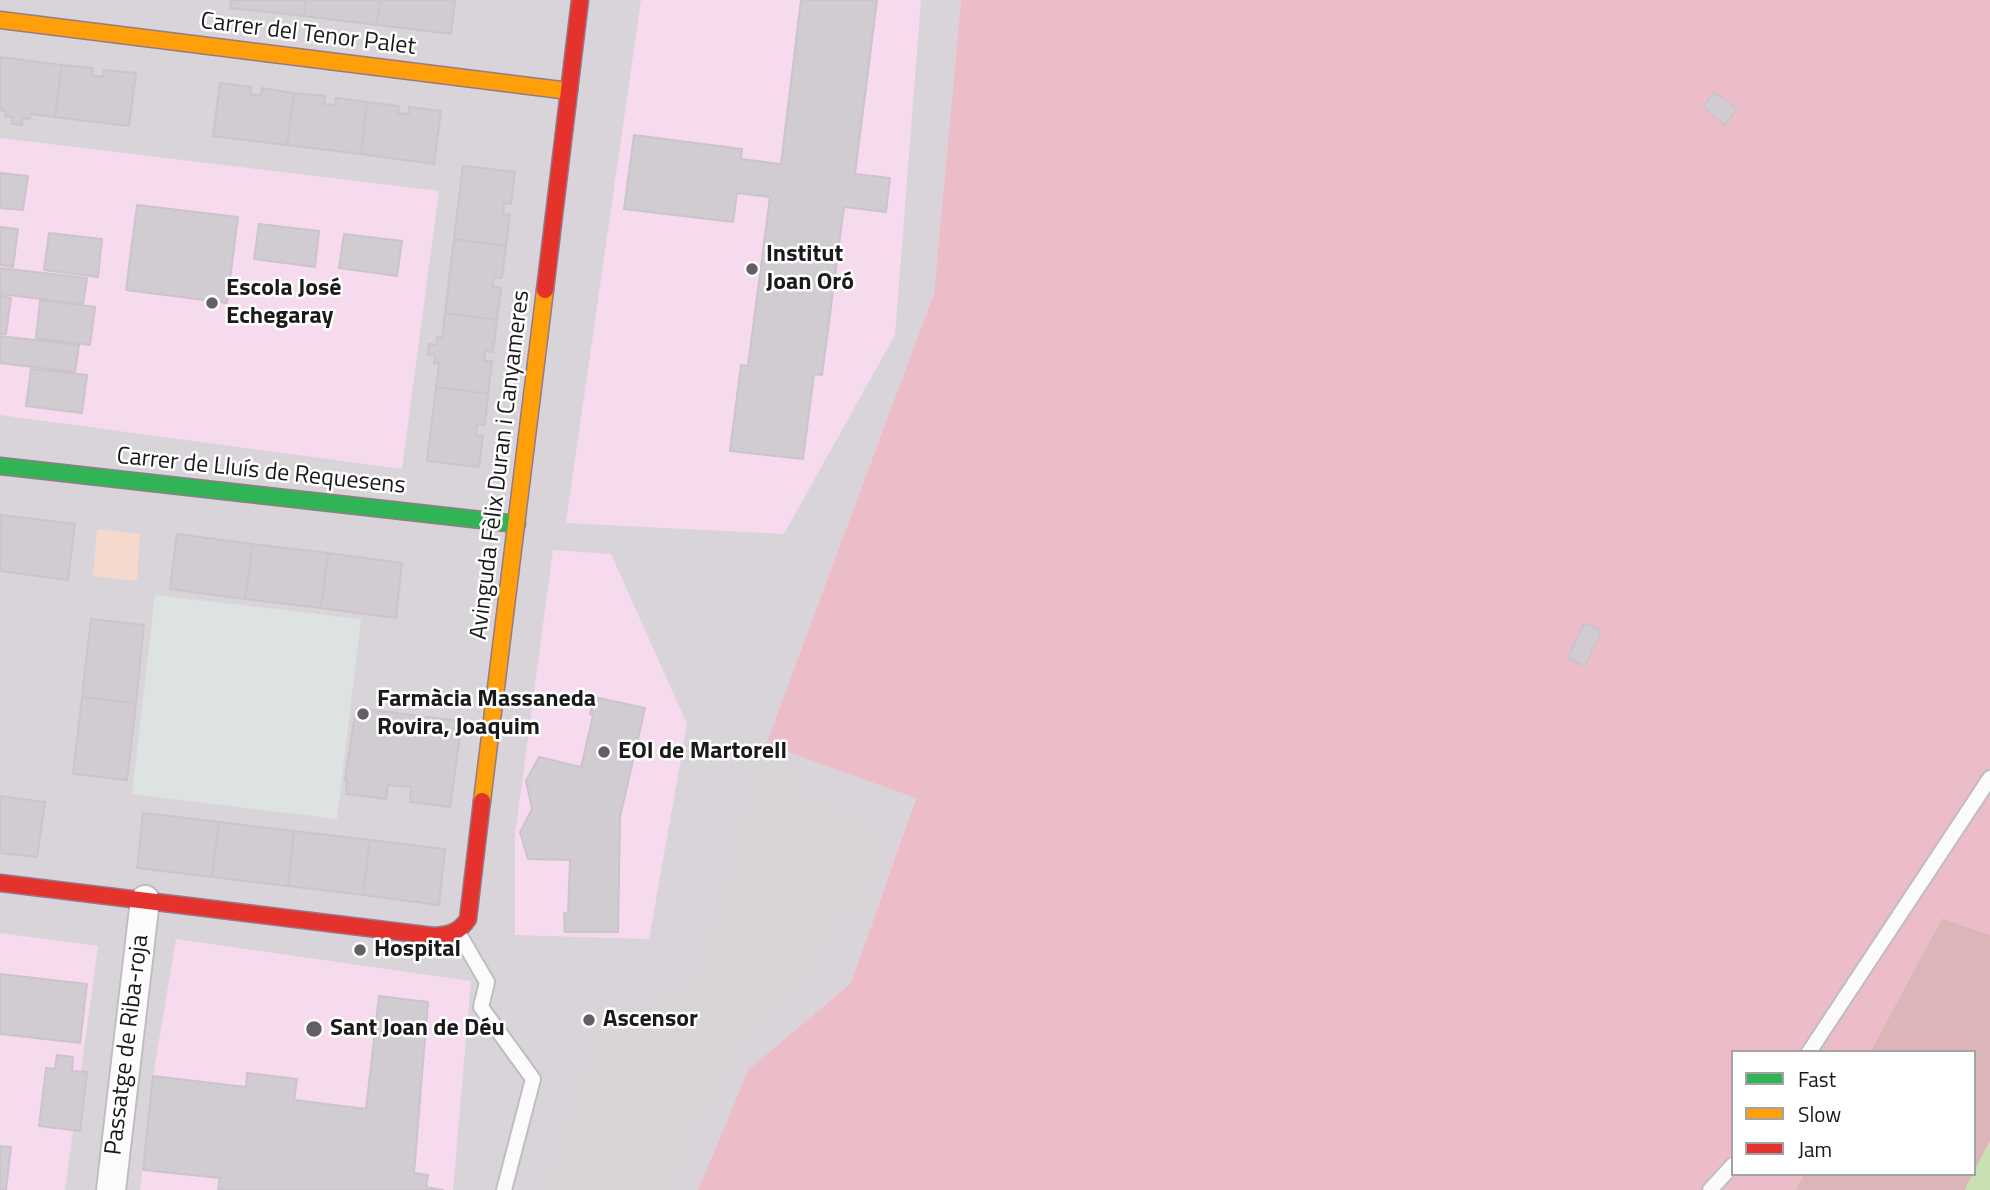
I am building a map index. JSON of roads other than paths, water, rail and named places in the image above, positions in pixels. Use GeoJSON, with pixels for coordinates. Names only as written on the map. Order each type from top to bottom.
{"type":"FeatureCollection","features":[{"type":"Feature","properties":{"kind":"street","name":"Avinguda Fèlix Duran i Canyameres"},"geometry":{"type":"LineString","coordinates":[[458,933],[468,919],[580,0]]}},
{"type":"Feature","properties":{"kind":"street","name":"Carrer del Tenor Palet"},"geometry":{"type":"LineString","coordinates":[[0,20],[569,91]]}},
{"type":"Feature","properties":{"kind":"street","name":"Carrer de Lluís de Requesens"},"geometry":{"type":"LineString","coordinates":[[0,466],[517,524]]}},
{"type":"Feature","properties":{"kind":"street"},"geometry":{"type":"LineString","coordinates":[[0,883],[434,936],[458,933]]}},
{"type":"Feature","properties":{"kind":"street","name":"Passatge de Riba-roja"},"geometry":{"type":"LineString","coordinates":[[111,1190],[145,900]]}},
{"type":"Feature","properties":{"kind":"lane"},"geometry":{"type":"LineString","coordinates":[[1810,1050],[1990,778]]}},
{"type":"Feature","properties":{"kind":"lane"},"geometry":{"type":"LineString","coordinates":[[458,933],[487,982],[481,1007],[533,1079],[504,1190]]}},
{"type":"Feature","properties":{"kind":"lane"},"geometry":{"type":"LineString","coordinates":[[1710,1190],[1731,1167]]}},
{"type":"Feature","properties":{"kind":"place","name":"Institut Joan Oró"},"geometry":{"type":"Point","coordinates":[752,269]}},
{"type":"Feature","properties":{"kind":"place","name":"Escola José Echegaray"},"geometry":{"type":"Point","coordinates":[212,303]}},
{"type":"Feature","properties":{"kind":"place","name":"Farmàcia Massaneda Rovira, Joaquim"},"geometry":{"type":"Point","coordinates":[363,714]}},
{"type":"Feature","properties":{"kind":"place","name":"EOI de Martorell"},"geometry":{"type":"Point","coordinates":[604,752]}},
{"type":"Feature","properties":{"kind":"place","name":"Hospital"},"geometry":{"type":"Point","coordinates":[360,950]}},
{"type":"Feature","properties":{"kind":"place","name":"Ascensor"},"geometry":{"type":"Point","coordinates":[589,1020]}},
{"type":"Feature","properties":{"kind":"place","name":"Sant Joan de Déu"},"geometry":{"type":"Point","coordinates":[314,1029]}}]}
